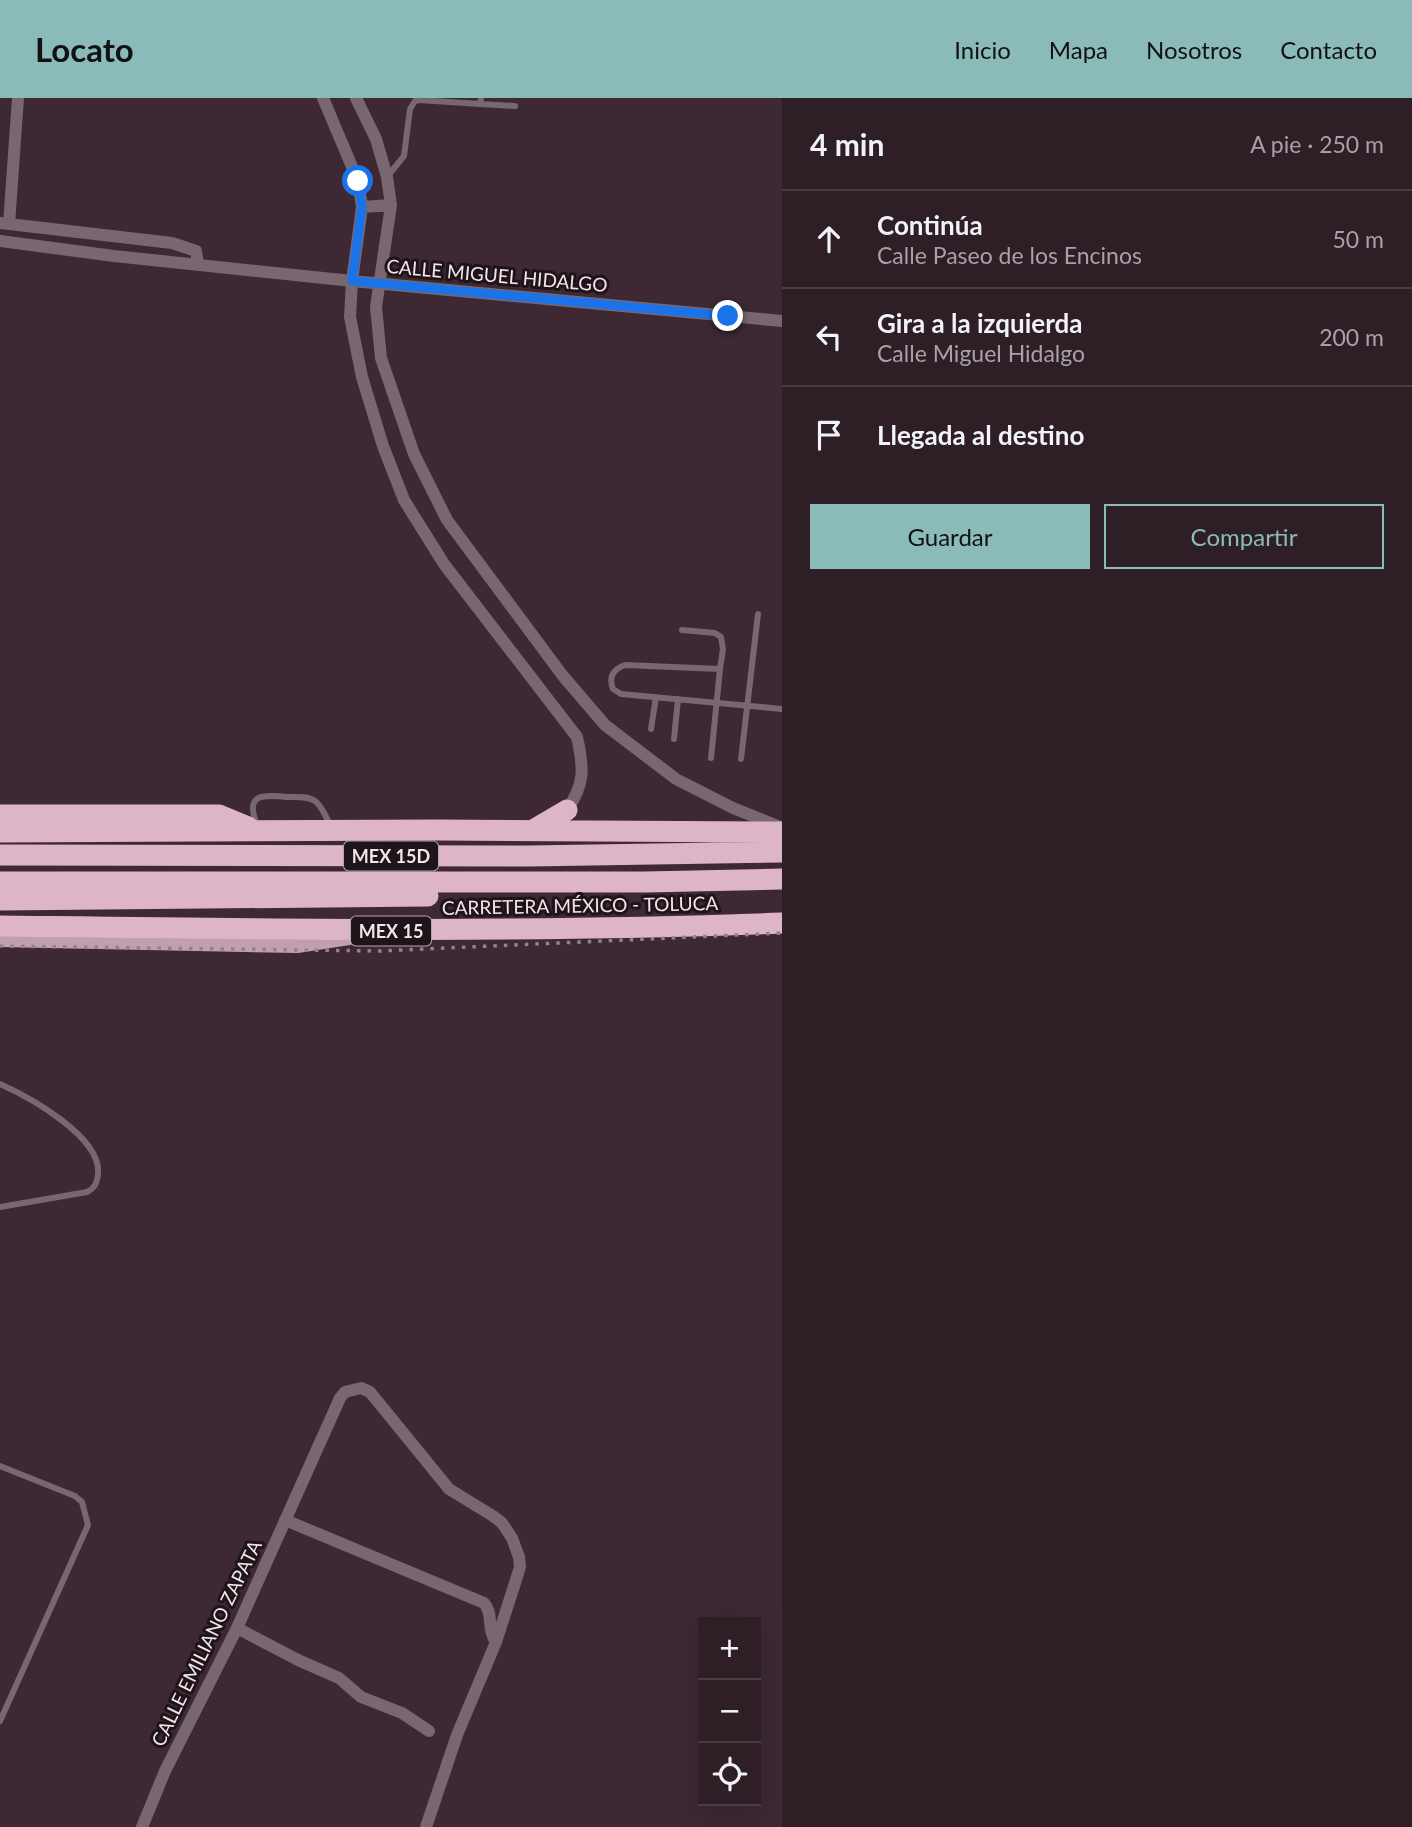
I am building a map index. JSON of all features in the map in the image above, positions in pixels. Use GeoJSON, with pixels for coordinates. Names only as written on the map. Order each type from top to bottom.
{"type":"FeatureCollection","features":[{"type":"Feature","properties":{"kind":"highway"},"geometry":{"type":"LineString","coordinates":[[530,831],[567,810]]}},
{"type":"Feature","properties":{"kind":"highway"},"geometry":{"type":"LineString","coordinates":[[0,815],[219,815],[260,832]]}},
{"type":"Feature","properties":{"kind":"highway"},"geometry":{"type":"LineString","coordinates":[[0,832],[782,830]]}},
{"type":"Feature","properties":{"kind":"highway","name":"MEX 15D"},"geometry":{"type":"LineString","coordinates":[[0,855],[529,856],[782,852]]}},
{"type":"Feature","properties":{"kind":"highway","name":"MEX 15D"},"geometry":{"type":"LineString","coordinates":[[0,882],[645,882],[782,879]]}},
{"type":"Feature","properties":{"kind":"highway"},"geometry":{"type":"LineString","coordinates":[[0,900],[506,896],[645,882]]}},
{"type":"Feature","properties":{"kind":"highway","name":"CARRETERA MÉXICO - TOLUCA"},"geometry":{"type":"LineString","coordinates":[[0,926],[387,931],[621,929],[782,923]]}},
{"type":"Feature","properties":{"kind":"main road"},"geometry":{"type":"LineString","coordinates":[[0,939],[297,944],[387,931]]}},
{"type":"Feature","properties":{"kind":"street"},"geometry":{"type":"LineString","coordinates":[[18,98],[4,223],[172,243],[196,251],[198,265]]}},
{"type":"Feature","properties":{"kind":"street"},"geometry":{"type":"LineString","coordinates":[[323,98],[358,181],[362,207],[350,317],[362,377],[383,446],[404,500],[444,564],[577,737],[582,757],[580,792],[567,810]]}},
{"type":"Feature","properties":{"kind":"street"},"geometry":{"type":"LineString","coordinates":[[356,98],[376,139],[387,177],[391,205],[379,283],[376,326],[381,358],[414,454],[447,520],[563,676],[606,724],[676,779],[782,830]]}},
{"type":"Feature","properties":{"kind":"street"},"geometry":{"type":"LineString","coordinates":[[362,207],[391,205]]}},
{"type":"Feature","properties":{"kind":"street","name":"CALLE MIGUEL HIDALGO"},"geometry":{"type":"LineString","coordinates":[[0,241],[352,281],[782,321]]}},
{"type":"Feature","properties":{"kind":"street","name":"CALLE EMILIANO ZAPATA"},"geometry":{"type":"LineString","coordinates":[[142,1827],[165,1771],[237,1628],[340,1398],[345,1392],[361,1388],[370,1392],[449,1489],[493,1516],[512,1538],[520,1567],[496,1642],[457,1735],[426,1827]]}},
{"type":"Feature","properties":{"kind":"street"},"geometry":{"type":"LineString","coordinates":[[285,1520],[484,1603],[489,1613],[490,1631],[496,1642]]}},
{"type":"Feature","properties":{"kind":"street"},"geometry":{"type":"LineString","coordinates":[[237,1628],[298,1660],[340,1678],[361,1697],[401,1713],[429,1731]]}},
{"type":"Feature","properties":{"kind":"lane"},"geometry":{"type":"LineString","coordinates":[[387,177],[404,156],[410,109],[415,101],[481,101],[515,106]]}},
{"type":"Feature","properties":{"kind":"lane"},"geometry":{"type":"LineString","coordinates":[[741,759],[758,614]]}},
{"type":"Feature","properties":{"kind":"lane"},"geometry":{"type":"LineString","coordinates":[[682,630],[715,634],[720,637],[723,649],[711,758]]}},
{"type":"Feature","properties":{"kind":"lane"},"geometry":{"type":"LineString","coordinates":[[720,669],[625,665],[613,673],[611,684],[613,689],[621,694],[782,709]]}},
{"type":"Feature","properties":{"kind":"lane"},"geometry":{"type":"LineString","coordinates":[[651,729],[656,697]]}},
{"type":"Feature","properties":{"kind":"lane"},"geometry":{"type":"LineString","coordinates":[[674,739],[678,699]]}},
{"type":"Feature","properties":{"kind":"lane"},"geometry":{"type":"LineString","coordinates":[[260,832],[251,812],[253,803],[258,797],[269,795],[316,802],[333,830]]}},
{"type":"Feature","properties":{"kind":"lane"},"geometry":{"type":"LineString","coordinates":[[0,1084],[29,1097],[53,1113],[93,1153],[98,1168],[95,1186],[88,1192],[0,1207]]}},
{"type":"Feature","properties":{"kind":"lane"},"geometry":{"type":"LineString","coordinates":[[0,1466],[75,1496],[82,1502],[88,1525],[0,1721]]}},
{"type":"Feature","properties":{"kind":"railway"},"geometry":{"type":"LineString","coordinates":[[0,946],[379,951],[782,933]]}},
{"type":"Feature","properties":{"kind":"route"},"geometry":{"type":"LineString","coordinates":[[358,181],[362,207],[352,281],[728,316]]}}]}
